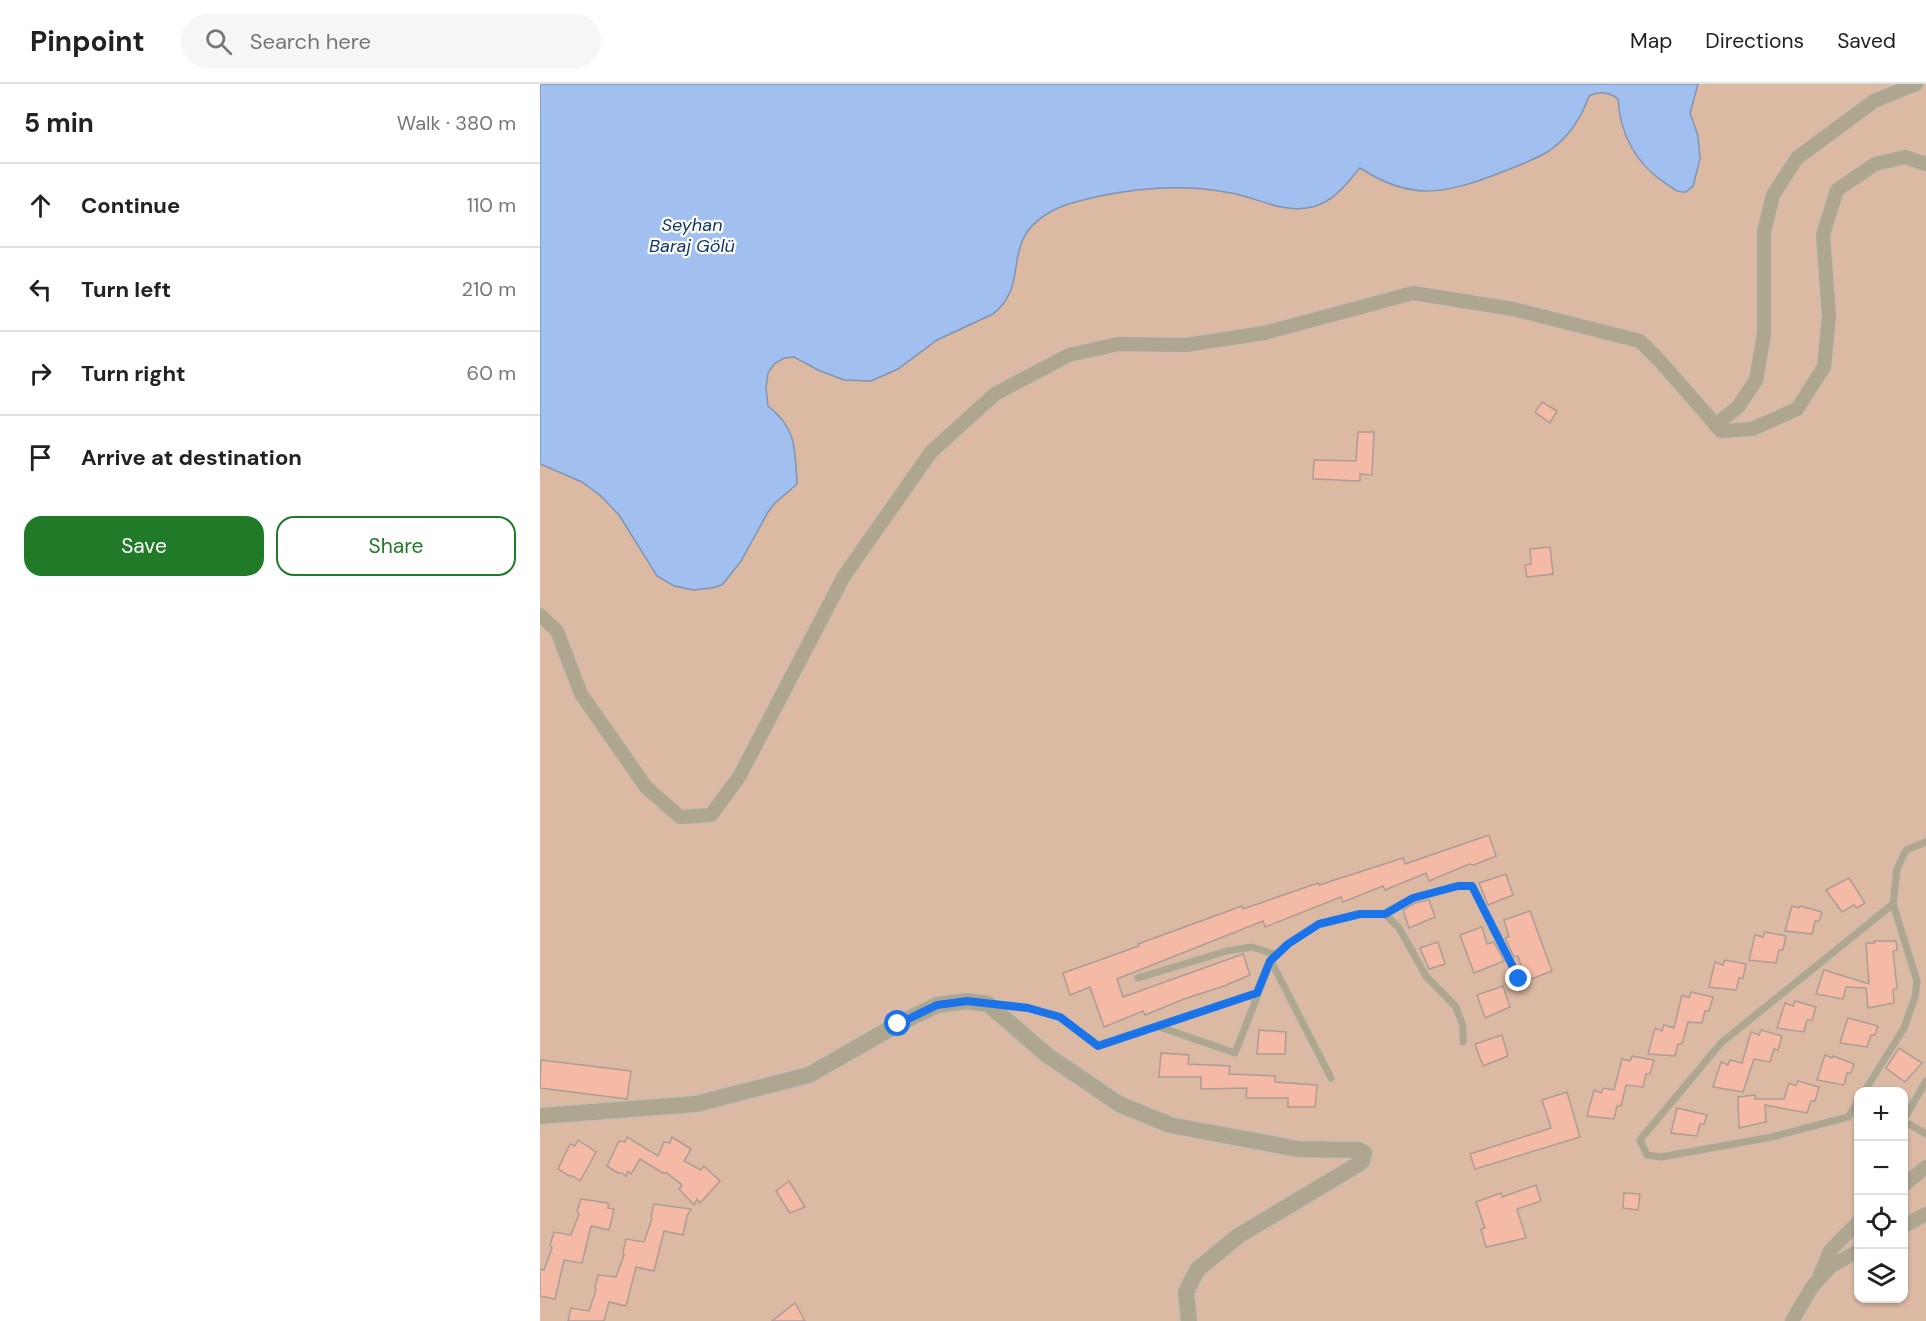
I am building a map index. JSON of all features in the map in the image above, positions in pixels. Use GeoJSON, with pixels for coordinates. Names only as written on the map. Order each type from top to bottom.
{"type":"FeatureCollection","features":[{"type":"Feature","properties":{"kind":"street"},"geometry":{"type":"LineString","coordinates":[[1715,424],[1738,407],[1756,380],[1764,334],[1764,232],[1773,195],[1797,158],[1874,101],[1916,84]]}},
{"type":"Feature","properties":{"kind":"street"},"geometry":{"type":"LineString","coordinates":[[540,615],[557,632],[581,694],[646,787],[680,817],[711,815],[740,777],[844,576],[931,452],[995,394],[1069,355],[1118,344],[1186,345],[1264,333],[1413,293],[1513,309],[1640,341],[1721,431],[1752,429],[1797,409],[1824,367],[1829,316],[1823,235],[1837,189],[1875,164],[1905,157],[1926,164]]}},
{"type":"Feature","properties":{"kind":"street"},"geometry":{"type":"LineString","coordinates":[[540,1116],[696,1104],[809,1075],[898,1024],[937,1005],[967,1001],[988,1004],[1047,1055],[1119,1104],[1170,1125],[1298,1149],[1359,1150],[1364,1154],[1362,1161],[1357,1165],[1238,1236],[1197,1270],[1186,1292],[1190,1321]]}},
{"type":"Feature","properties":{"kind":"street"},"geometry":{"type":"LineString","coordinates":[[1908,1182],[1926,1167]]}},
{"type":"Feature","properties":{"kind":"street"},"geometry":{"type":"LineString","coordinates":[[1908,1224],[1926,1214]]}},
{"type":"Feature","properties":{"kind":"street"},"geometry":{"type":"LineString","coordinates":[[1792,1321],[1817,1281],[1830,1251],[1854,1226]]}},
{"type":"Feature","properties":{"kind":"street"},"geometry":{"type":"LineString","coordinates":[[1817,1281],[1831,1266],[1854,1253]]}},
{"type":"Feature","properties":{"kind":"lane"},"geometry":{"type":"LineString","coordinates":[[1867,1087],[1904,1028],[1915,997],[1917,981],[1893,904],[1897,869],[1906,850],[1926,842]]}},
{"type":"Feature","properties":{"kind":"lane"},"geometry":{"type":"LineString","coordinates":[[1157,1026],[1235,1053],[1270,961],[1288,944],[1319,924],[1360,914],[1385,914],[1413,898],[1458,886],[1472,886],[1519,979]]}},
{"type":"Feature","properties":{"kind":"lane"},"geometry":{"type":"LineString","coordinates":[[1854,1118],[1848,1117],[1772,1137],[1661,1157],[1647,1155],[1640,1140],[1721,1043],[1893,904]]}},
{"type":"Feature","properties":{"kind":"lane"},"geometry":{"type":"LineString","coordinates":[[1385,914],[1399,928],[1426,976],[1455,1007],[1463,1026],[1462,1042]]}},
{"type":"Feature","properties":{"kind":"lane"},"geometry":{"type":"LineString","coordinates":[[1138,978],[1227,951],[1252,946],[1277,955]]}},
{"type":"Feature","properties":{"kind":"lane"},"geometry":{"type":"LineString","coordinates":[[1270,961],[1331,1078]]}},
{"type":"Feature","properties":{"kind":"lane"},"geometry":{"type":"LineString","coordinates":[[988,1004],[1028,1008],[1060,1017],[1098,1046],[1257,993]]}},
{"type":"Feature","properties":{"kind":"lane"},"geometry":{"type":"LineString","coordinates":[[1908,1113],[1926,1081]]}},
{"type":"Feature","properties":{"kind":"lane"},"geometry":{"type":"LineString","coordinates":[[1848,1117],[1854,1107]]}},
{"type":"Feature","properties":{"kind":"lane"},"geometry":{"type":"LineString","coordinates":[[1908,1123],[1926,1134]]}},
{"type":"Feature","properties":{"kind":"shaded area"},"geometry":{"type":"Polygon","coordinates":[[[540,84],[1926,84],[1926,1321],[540,1321],[540,84]]]}},
{"type":"Feature","properties":{"kind":"water","name":"Seyhan Baraj Gölü"},"geometry":{"type":"Polygon","coordinates":[[[540,84],[1698,84],[1690,113],[1698,136],[1700,159],[1693,186],[1686,192],[1673,188],[1646,167],[1631,147],[1622,124],[1618,99],[1600,93],[1589,96],[1574,127],[1549,151],[1478,181],[1444,190],[1412,190],[1395,186],[1360,168],[1333,197],[1312,207],[1301,209],[1281,207],[1215,190],[1182,188],[1116,193],[1078,201],[1056,209],[1037,221],[1026,233],[1020,247],[1012,288],[1005,301],[993,314],[937,340],[898,369],[871,381],[844,380],[794,357],[784,358],[774,364],[768,373],[766,388],[768,406],[784,423],[793,441],[797,484],[768,512],[741,561],[722,585],[693,590],[674,586],[657,576],[619,515],[601,496],[582,482],[540,464],[540,84]]]}},
{"type":"Feature","properties":{"kind":"building"},"geometry":{"type":"Polygon","coordinates":[[[1542,402],[1557,411],[1550,423],[1535,412],[1542,402]]]}},
{"type":"Feature","properties":{"kind":"building"},"geometry":{"type":"Polygon","coordinates":[[[1358,432],[1374,432],[1372,475],[1360,474],[1360,481],[1313,479],[1314,460],[1356,461],[1358,432]]]}},
{"type":"Feature","properties":{"kind":"building"},"geometry":{"type":"Polygon","coordinates":[[[1550,547],[1553,574],[1527,577],[1525,565],[1531,564],[1530,549],[1550,547]]]}},
{"type":"Feature","properties":{"kind":"building"},"geometry":{"type":"Polygon","coordinates":[[[1489,835],[1496,856],[1474,865],[1469,864],[1429,881],[1426,873],[1385,890],[1383,886],[1343,902],[1341,897],[1265,927],[1263,921],[1117,979],[1123,997],[1243,954],[1250,975],[1224,986],[1145,1015],[1143,1011],[1104,1027],[1090,987],[1070,995],[1063,973],[1139,946],[1138,944],[1242,906],[1243,909],[1318,883],[1319,885],[1403,858],[1405,864],[1489,835]]]}},
{"type":"Feature","properties":{"kind":"building"},"geometry":{"type":"Polygon","coordinates":[[[1506,874],[1513,895],[1488,905],[1479,883],[1506,874]]]}},
{"type":"Feature","properties":{"kind":"building"},"geometry":{"type":"Polygon","coordinates":[[[1849,878],[1865,903],[1857,908],[1854,905],[1842,912],[1826,890],[1849,878]]]}},
{"type":"Feature","properties":{"kind":"building"},"geometry":{"type":"Polygon","coordinates":[[[1429,900],[1435,917],[1409,928],[1403,910],[1415,903],[1429,900]]]}},
{"type":"Feature","properties":{"kind":"building"},"geometry":{"type":"Polygon","coordinates":[[[1792,906],[1822,912],[1819,921],[1815,921],[1812,934],[1785,931],[1792,906]]]}},
{"type":"Feature","properties":{"kind":"building"},"geometry":{"type":"Polygon","coordinates":[[[1530,911],[1552,971],[1526,981],[1518,956],[1514,957],[1505,938],[1509,937],[1504,920],[1530,911]]]}},
{"type":"Feature","properties":{"kind":"building"},"geometry":{"type":"Polygon","coordinates":[[[1482,927],[1487,944],[1494,942],[1504,961],[1474,973],[1460,935],[1482,927]]]}},
{"type":"Feature","properties":{"kind":"building"},"geometry":{"type":"Polygon","coordinates":[[[1765,932],[1786,936],[1783,950],[1779,950],[1776,963],[1749,960],[1755,935],[1763,937],[1765,932]]]}},
{"type":"Feature","properties":{"kind":"building"},"geometry":{"type":"Polygon","coordinates":[[[1874,941],[1896,941],[1897,950],[1893,951],[1897,988],[1893,990],[1894,1003],[1868,1008],[1866,988],[1846,987],[1843,999],[1816,994],[1824,970],[1869,984],[1866,943],[1874,943],[1874,941]]]}},
{"type":"Feature","properties":{"kind":"building"},"geometry":{"type":"Polygon","coordinates":[[[1438,942],[1445,964],[1429,969],[1420,948],[1438,942]]]}},
{"type":"Feature","properties":{"kind":"building"},"geometry":{"type":"Polygon","coordinates":[[[1725,960],[1746,964],[1743,978],[1739,978],[1736,990],[1709,987],[1715,962],[1723,965],[1725,960]]]}},
{"type":"Feature","properties":{"kind":"building"},"geometry":{"type":"Polygon","coordinates":[[[1503,986],[1510,1007],[1485,1018],[1477,995],[1503,986]]]}},
{"type":"Feature","properties":{"kind":"building"},"geometry":{"type":"Polygon","coordinates":[[[1691,992],[1713,997],[1709,1011],[1705,1011],[1702,1023],[1688,1022],[1682,1044],[1678,1044],[1675,1056],[1648,1054],[1655,1028],[1662,1031],[1664,1025],[1674,1028],[1682,995],[1689,998],[1691,992]]]}},
{"type":"Feature","properties":{"kind":"building"},"geometry":{"type":"Polygon","coordinates":[[[1795,1001],[1816,1007],[1812,1020],[1807,1020],[1804,1032],[1777,1028],[1785,1003],[1793,1006],[1795,1001]]]}},
{"type":"Feature","properties":{"kind":"building"},"geometry":{"type":"Polygon","coordinates":[[[1848,1018],[1878,1026],[1875,1035],[1871,1035],[1867,1047],[1840,1043],[1848,1018]]]}},
{"type":"Feature","properties":{"kind":"building"},"geometry":{"type":"Polygon","coordinates":[[[1259,1030],[1286,1032],[1285,1054],[1257,1054],[1259,1030]]]}},
{"type":"Feature","properties":{"kind":"building"},"geometry":{"type":"Polygon","coordinates":[[[1761,1030],[1782,1036],[1778,1050],[1774,1049],[1770,1062],[1754,1059],[1743,1092],[1713,1087],[1721,1062],[1728,1065],[1730,1060],[1742,1063],[1751,1032],[1759,1035],[1761,1030]]]}},
{"type":"Feature","properties":{"kind":"building"},"geometry":{"type":"Polygon","coordinates":[[[1502,1035],[1508,1056],[1483,1066],[1475,1044],[1502,1035]]]}},
{"type":"Feature","properties":{"kind":"building"},"geometry":{"type":"Polygon","coordinates":[[[1899,1048],[1922,1063],[1905,1082],[1886,1068],[1899,1048]]]}},
{"type":"Feature","properties":{"kind":"building"},"geometry":{"type":"Polygon","coordinates":[[[1161,1053],[1189,1055],[1188,1064],[1230,1066],[1229,1074],[1275,1076],[1275,1082],[1317,1085],[1315,1107],[1288,1107],[1288,1098],[1246,1098],[1247,1088],[1201,1089],[1201,1077],[1159,1077],[1161,1053]]]}},
{"type":"Feature","properties":{"kind":"building"},"geometry":{"type":"Polygon","coordinates":[[[1825,1055],[1854,1064],[1851,1073],[1847,1073],[1844,1085],[1817,1080],[1825,1055]]]}},
{"type":"Feature","properties":{"kind":"building"},"geometry":{"type":"Polygon","coordinates":[[[1632,1056],[1654,1060],[1650,1074],[1646,1074],[1643,1087],[1626,1085],[1621,1106],[1617,1106],[1614,1119],[1587,1116],[1594,1090],[1601,1093],[1603,1088],[1614,1090],[1622,1059],[1630,1061],[1632,1056]]]}},
{"type":"Feature","properties":{"kind":"building"},"geometry":{"type":"Polygon","coordinates":[[[541,1060],[631,1071],[627,1099],[540,1088],[541,1060]]]}},
{"type":"Feature","properties":{"kind":"building"},"geometry":{"type":"Polygon","coordinates":[[[1798,1081],[1819,1087],[1815,1101],[1811,1101],[1807,1113],[1765,1105],[1766,1122],[1739,1128],[1738,1097],[1755,1095],[1755,1099],[1784,1099],[1789,1083],[1796,1086],[1798,1081]]]}},
{"type":"Feature","properties":{"kind":"building"},"geometry":{"type":"Polygon","coordinates":[[[1567,1092],[1580,1137],[1475,1169],[1470,1154],[1551,1128],[1542,1100],[1567,1092]]]}},
{"type":"Feature","properties":{"kind":"building"},"geometry":{"type":"Polygon","coordinates":[[[1677,1108],[1707,1115],[1704,1124],[1700,1124],[1697,1136],[1671,1133],[1677,1108]]]}},
{"type":"Feature","properties":{"kind":"building"},"geometry":{"type":"Polygon","coordinates":[[[627,1137],[658,1156],[664,1142],[670,1143],[672,1137],[691,1149],[684,1161],[701,1170],[704,1166],[720,1181],[700,1203],[697,1199],[694,1205],[679,1189],[682,1185],[667,1173],[663,1173],[640,1159],[631,1174],[628,1171],[626,1176],[618,1173],[607,1166],[619,1141],[625,1142],[627,1137]]]}},
{"type":"Feature","properties":{"kind":"building"},"geometry":{"type":"Polygon","coordinates":[[[578,1140],[596,1152],[580,1181],[558,1169],[570,1144],[575,1146],[578,1140]]]}},
{"type":"Feature","properties":{"kind":"building"},"geometry":{"type":"Polygon","coordinates":[[[789,1181],[805,1207],[790,1213],[776,1191],[789,1181]]]}},
{"type":"Feature","properties":{"kind":"building"},"geometry":{"type":"Polygon","coordinates":[[[1536,1185],[1541,1201],[1517,1209],[1526,1238],[1486,1247],[1481,1229],[1485,1228],[1476,1202],[1501,1193],[1502,1197],[1536,1185]]]}},
{"type":"Feature","properties":{"kind":"building"},"geometry":{"type":"Polygon","coordinates":[[[1624,1193],[1640,1194],[1638,1210],[1623,1208],[1624,1193]]]}},
{"type":"Feature","properties":{"kind":"building"},"geometry":{"type":"Polygon","coordinates":[[[581,1199],[608,1203],[608,1208],[614,1209],[609,1230],[591,1226],[582,1263],[564,1260],[555,1299],[540,1296],[540,1269],[544,1270],[552,1248],[550,1245],[554,1232],[571,1235],[579,1214],[577,1211],[581,1199]]]}},
{"type":"Feature","properties":{"kind":"building"},"geometry":{"type":"Polygon","coordinates":[[[654,1204],[691,1209],[683,1235],[664,1231],[654,1271],[636,1267],[626,1306],[609,1302],[604,1321],[568,1321],[571,1308],[589,1311],[598,1275],[616,1277],[624,1255],[626,1239],[644,1242],[652,1219],[654,1204]]]}},
{"type":"Feature","properties":{"kind":"building"},"geometry":{"type":"Polygon","coordinates":[[[795,1303],[805,1321],[772,1321],[795,1303]]]}},
{"type":"Feature","properties":{"kind":"route"},"geometry":{"type":"LineString","coordinates":[[898,1024],[937,1005],[967,1001],[1028,1008],[1060,1017],[1098,1046],[1257,993],[1270,961],[1288,944],[1319,924],[1360,914],[1385,914],[1413,898],[1458,886],[1472,886],[1519,979]]}}]}
